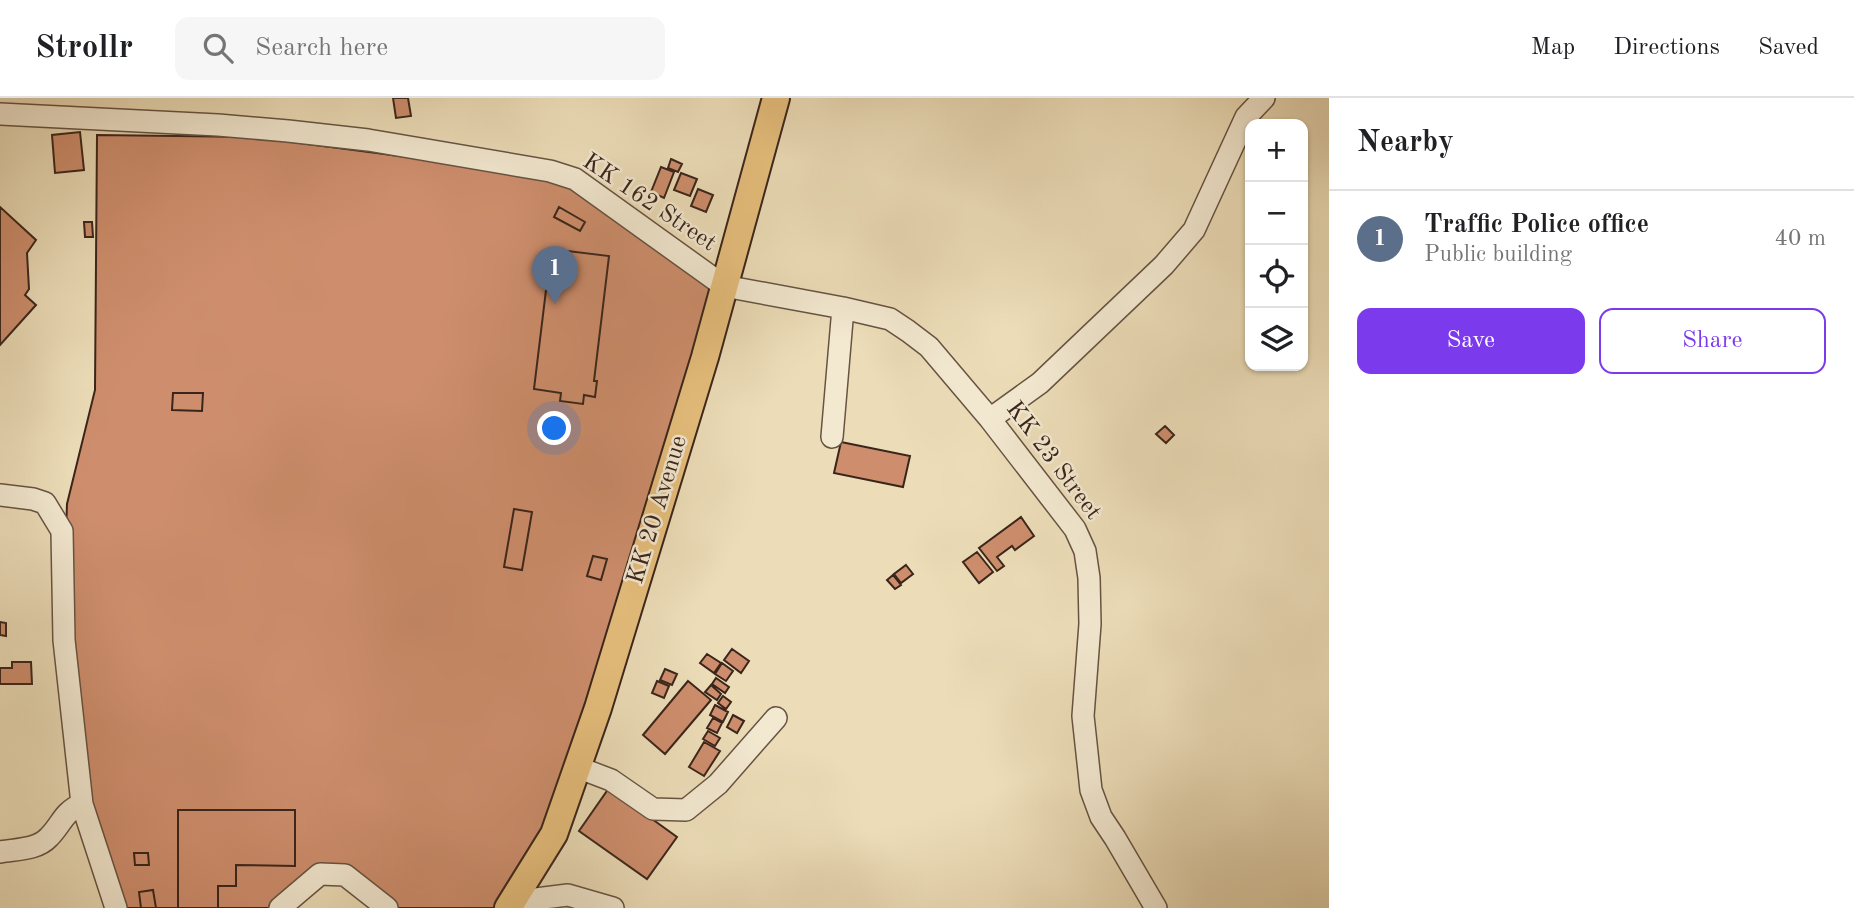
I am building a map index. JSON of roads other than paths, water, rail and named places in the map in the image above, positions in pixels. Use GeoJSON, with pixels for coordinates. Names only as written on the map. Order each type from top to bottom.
{"type":"FeatureCollection","features":[{"type":"Feature","properties":{"kind":"main road","name":"KK 20 Avenue"},"geometry":{"type":"LineString","coordinates":[[510,905],[554,834],[598,708],[701,370],[776,98]]}},
{"type":"Feature","properties":{"kind":"street"},"geometry":{"type":"LineString","coordinates":[[990,419],[1040,383],[1164,265],[1194,230],[1246,117],[1264,98]]}},
{"type":"Feature","properties":{"kind":"street","name":"KK 162 Street"},"geometry":{"type":"LineString","coordinates":[[0,114],[288,131],[368,141],[550,171],[575,179],[724,286]]}},
{"type":"Feature","properties":{"kind":"street","name":"KK 23 Street"},"geometry":{"type":"LineString","coordinates":[[724,286],[890,319],[908,331],[929,347],[990,419],[1075,529],[1085,551],[1089,578],[1090,624],[1083,716],[1091,790],[1101,817],[1156,908]]}},
{"type":"Feature","properties":{"kind":"street"},"geometry":{"type":"LineString","coordinates":[[832,437],[843,308]]}},
{"type":"Feature","properties":{"kind":"street"},"geometry":{"type":"LineString","coordinates":[[0,495],[45,503],[62,531],[64,640],[82,804],[116,908]]}},
{"type":"Feature","properties":{"kind":"street"},"geometry":{"type":"LineString","coordinates":[[577,767],[611,780],[653,808],[686,810],[718,784],[776,718]]}},
{"type":"Feature","properties":{"kind":"street"},"geometry":{"type":"LineString","coordinates":[[0,852],[33,847],[49,837],[61,818],[72,808],[82,804]]}},
{"type":"Feature","properties":{"kind":"street"},"geometry":{"type":"LineString","coordinates":[[280,908],[320,874],[345,875],[387,908]]}},
{"type":"Feature","properties":{"kind":"street"},"geometry":{"type":"LineString","coordinates":[[510,905],[568,895],[613,908]]}},
{"type":"Feature","properties":{"kind":"place","name":"Traffic Police office"},"geometry":{"type":"Point","coordinates":[555,304]}}]}
